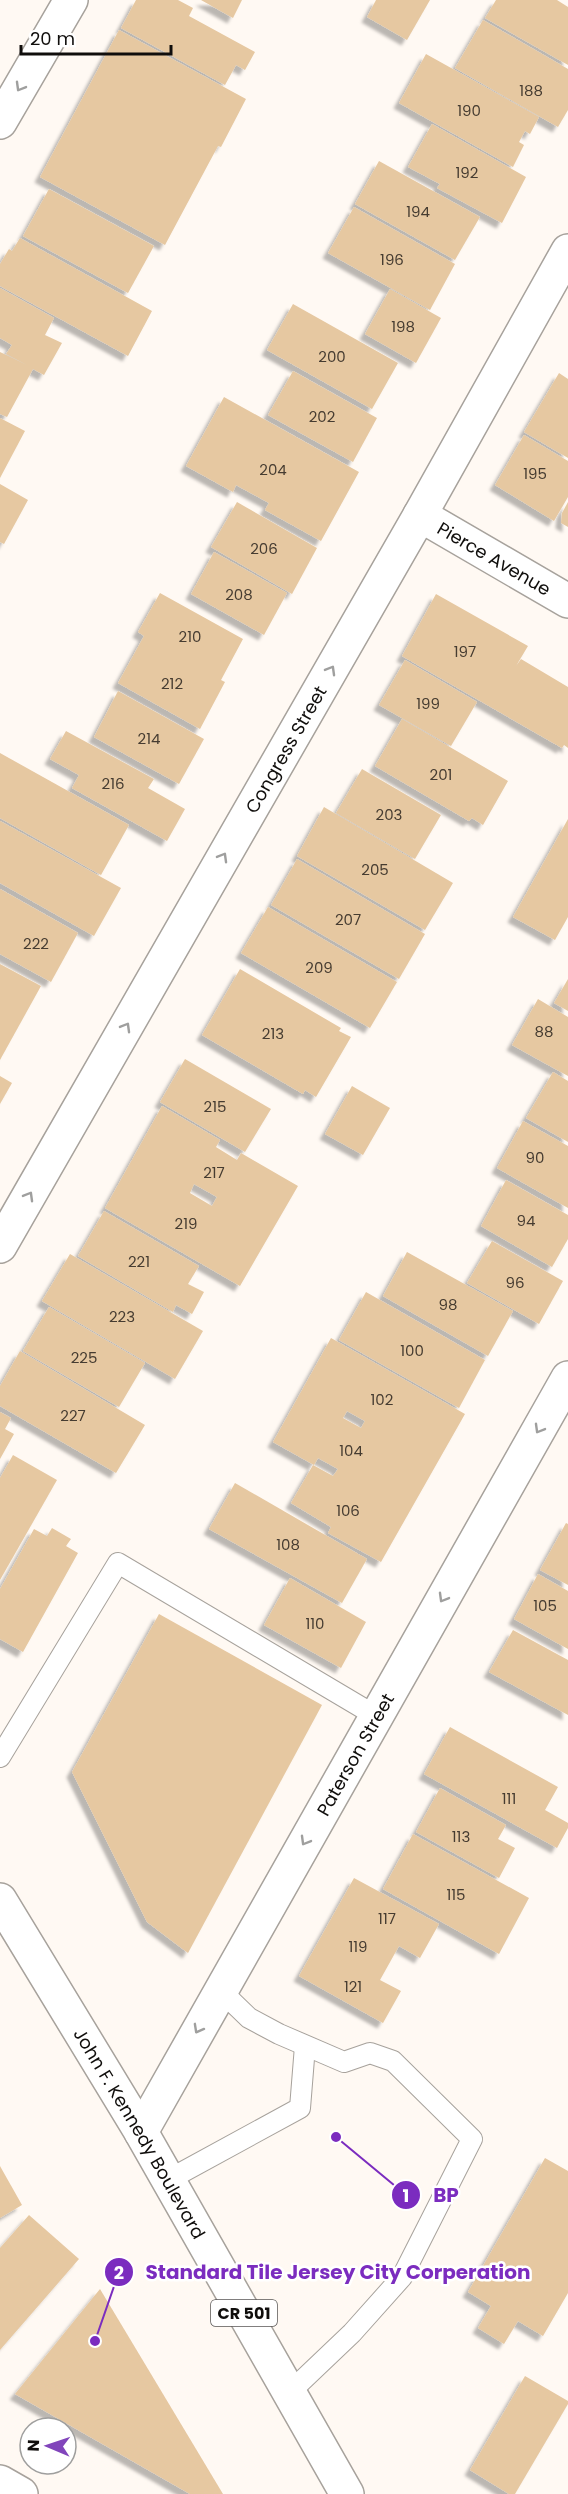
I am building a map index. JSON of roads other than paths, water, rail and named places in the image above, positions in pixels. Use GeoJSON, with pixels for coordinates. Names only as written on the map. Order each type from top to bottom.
{"type":"FeatureCollection","features":[{"type":"Feature","properties":{"kind":"street"},"geometry":{"type":"LineString","coordinates":[[0,122],[70,0]]}},
{"type":"Feature","properties":{"kind":"street","name":"Congress Street"},"geometry":{"type":"LineString","coordinates":[[0,1246],[420,515],[568,251]]}},
{"type":"Feature","properties":{"kind":"street","name":"Pierce Avenue"},"geometry":{"type":"LineString","coordinates":[[420,515],[568,601]]}},
{"type":"Feature","properties":{"kind":"street","name":"Paterson Street"},"geometry":{"type":"LineString","coordinates":[[141,2132],[568,1378]]}},
{"type":"Feature","properties":{"kind":"street","name":"John F. Kennedy Boulevard"},"geometry":{"type":"LineString","coordinates":[[0,1900],[141,2132],[347,2494]]}},
{"type":"Feature","properties":{"kind":"street"},"geometry":{"type":"LineString","coordinates":[[0,2482],[21,2494]]}},
{"type":"Feature","properties":{"kind":"lane"},"geometry":{"type":"LineString","coordinates":[[0,1757],[118,1563],[376,1716]]}},
{"type":"Feature","properties":{"kind":"lane"},"geometry":{"type":"LineString","coordinates":[[220,1990],[249,2018],[305,2046],[344,2062],[370,2053],[393,2061],[472,2139],[402,2277],[352,2333],[290,2393]]}},
{"type":"Feature","properties":{"kind":"lane"},"geometry":{"type":"LineString","coordinates":[[168,2180],[300,2108],[305,2046]]}},
{"type":"Feature","properties":{"kind":"place","name":"BP"},"geometry":{"type":"Point","coordinates":[336,2137]}},
{"type":"Feature","properties":{"kind":"place","name":"Standard Tile Jersey City Corperation"},"geometry":{"type":"Point","coordinates":[95,2341]}}]}
